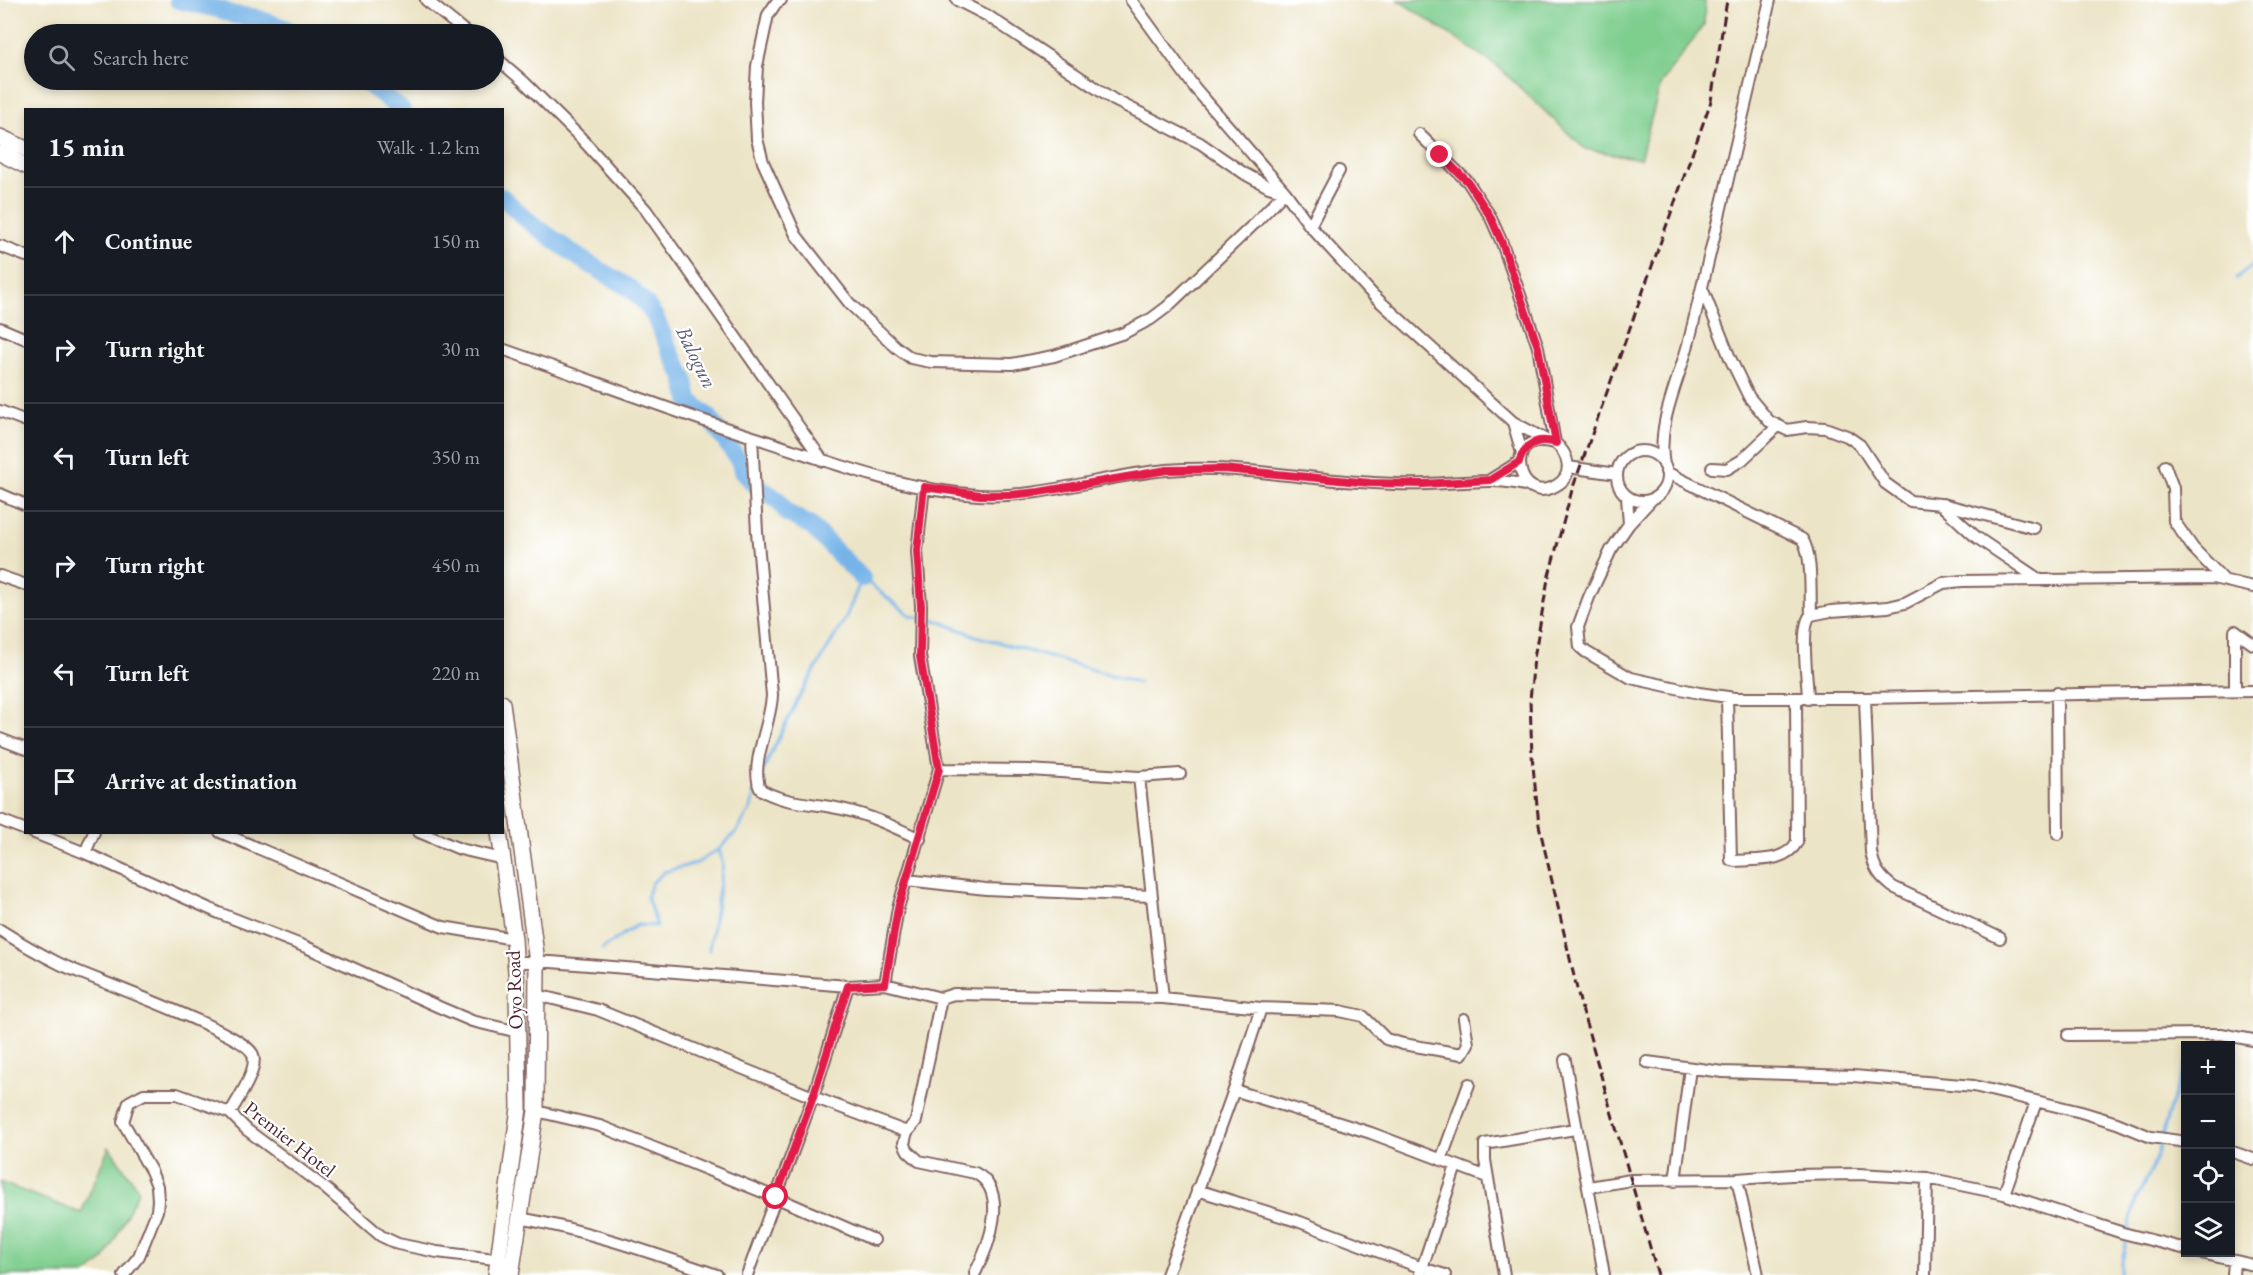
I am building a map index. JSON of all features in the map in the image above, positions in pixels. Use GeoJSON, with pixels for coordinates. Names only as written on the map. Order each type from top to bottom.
{"type":"FeatureCollection","features":[{"type":"Feature","properties":{"kind":"main road"},"geometry":{"type":"LineString","coordinates":[[0,137],[24,148]]}},
{"type":"Feature","properties":{"kind":"main road"},"geometry":{"type":"LineString","coordinates":[[0,153],[24,165]]}},
{"type":"Feature","properties":{"kind":"main road","name":"Oyo Road"},"geometry":{"type":"LineString","coordinates":[[504,718],[537,962],[536,1111],[519,1218],[504,1267]]}},
{"type":"Feature","properties":{"kind":"main road","name":"Oyo Road"},"geometry":{"type":"LineString","coordinates":[[499,834],[514,939],[519,1108],[504,1267]]}},
{"type":"Feature","properties":{"kind":"street"},"geometry":{"type":"LineString","coordinates":[[426,0],[456,24]]}},
{"type":"Feature","properties":{"kind":"street"},"geometry":{"type":"LineString","coordinates":[[781,0],[776,3],[768,15],[757,66],[755,102],[757,139],[763,162],[796,235],[850,304],[911,358],[924,362],[1012,364],[1053,356],[1124,333],[1151,319],[1167,306],[1285,192]]}},
{"type":"Feature","properties":{"kind":"street"},"geometry":{"type":"LineString","coordinates":[[957,0],[988,16],[1114,100],[1200,143],[1245,174],[1269,187],[1285,192]]}},
{"type":"Feature","properties":{"kind":"street"},"geometry":{"type":"LineString","coordinates":[[504,350],[823,461],[924,487],[980,495],[1039,492],[1167,470],[1224,469],[1370,483],[1423,484],[1490,480],[1516,482],[1541,489],[1551,489],[1559,484],[1566,476],[1568,467],[1568,458],[1563,449],[1513,422],[1374,296],[1310,226],[1285,192],[1195,88],[1131,0]]}},
{"type":"Feature","properties":{"kind":"street"},"geometry":{"type":"LineString","coordinates":[[1770,0],[1688,346],[1662,433],[1661,450],[1665,468],[1665,484],[1629,524],[1611,550],[1578,627],[1580,647],[1631,678],[1727,697],[1808,699],[2253,691]]}},
{"type":"Feature","properties":{"kind":"street"},"geometry":{"type":"LineString","coordinates":[[504,65],[580,137],[646,210],[823,461]]}},
{"type":"Feature","properties":{"kind":"street"},"geometry":{"type":"LineString","coordinates":[[1419,134],[1468,182],[1490,216],[1498,234],[1538,347],[1551,441]]}},
{"type":"Feature","properties":{"kind":"street"},"geometry":{"type":"LineString","coordinates":[[1310,226],[1339,171]]}},
{"type":"Feature","properties":{"kind":"street"},"geometry":{"type":"LineString","coordinates":[[0,246],[24,255]]}},
{"type":"Feature","properties":{"kind":"street"},"geometry":{"type":"LineString","coordinates":[[1702,288],[1730,358],[1749,397],[1769,422],[1787,430],[1807,427],[1825,428],[1847,436],[1860,445],[1885,483],[1910,501],[1940,504],[2034,528]]}},
{"type":"Feature","properties":{"kind":"street"},"geometry":{"type":"LineString","coordinates":[[0,328],[24,335]]}},
{"type":"Feature","properties":{"kind":"street"},"geometry":{"type":"LineString","coordinates":[[0,411],[24,420]]}},
{"type":"Feature","properties":{"kind":"street"},"geometry":{"type":"LineString","coordinates":[[1513,422],[1520,458],[1520,472],[1524,481],[1532,487]]}},
{"type":"Feature","properties":{"kind":"street"},"geometry":{"type":"LineString","coordinates":[[1712,468],[1727,468],[1742,460],[1778,426]]}},
{"type":"Feature","properties":{"kind":"street"},"geometry":{"type":"LineString","coordinates":[[1652,499],[1640,501],[1628,497],[1619,487],[1617,474],[1621,462],[1626,457],[1644,451],[1662,433]]}},
{"type":"Feature","properties":{"kind":"street"},"geometry":{"type":"LineString","coordinates":[[752,437],[772,695],[757,779],[763,792],[848,810],[920,839]]}},
{"type":"Feature","properties":{"kind":"street"},"geometry":{"type":"LineString","coordinates":[[1490,480],[1520,458],[1528,446],[1537,441],[1551,441]]}},
{"type":"Feature","properties":{"kind":"street"},"geometry":{"type":"LineString","coordinates":[[1644,451],[1656,456],[1665,468],[1802,539],[1808,560],[1811,615],[1805,623],[1808,699]]}},
{"type":"Feature","properties":{"kind":"street"},"geometry":{"type":"LineString","coordinates":[[2165,466],[2173,488],[2174,521],[2193,548],[2224,581]]}},
{"type":"Feature","properties":{"kind":"street"},"geometry":{"type":"LineString","coordinates":[[1568,467],[1617,474]]}},
{"type":"Feature","properties":{"kind":"street"},"geometry":{"type":"LineString","coordinates":[[885,984],[898,908],[939,769],[920,656],[921,611],[917,551],[924,487]]}},
{"type":"Feature","properties":{"kind":"street"},"geometry":{"type":"LineString","coordinates":[[0,494],[24,504]]}},
{"type":"Feature","properties":{"kind":"street"},"geometry":{"type":"LineString","coordinates":[[1628,497],[1629,524]]}},
{"type":"Feature","properties":{"kind":"street"},"geometry":{"type":"LineString","coordinates":[[1940,504],[1976,537],[2040,580]]}},
{"type":"Feature","properties":{"kind":"street"},"geometry":{"type":"LineString","coordinates":[[0,576],[24,584]]}},
{"type":"Feature","properties":{"kind":"street"},"geometry":{"type":"LineString","coordinates":[[1811,615],[1831,611],[1888,607],[1905,603],[1943,583],[2213,578],[2253,587]]}},
{"type":"Feature","properties":{"kind":"street"},"geometry":{"type":"LineString","coordinates":[[2235,691],[2235,631],[2253,644]]}},
{"type":"Feature","properties":{"kind":"street"},"geometry":{"type":"LineString","coordinates":[[2057,693],[2058,834]]}},
{"type":"Feature","properties":{"kind":"street"},"geometry":{"type":"LineString","coordinates":[[1727,697],[1731,860],[1736,861],[1781,856],[1794,848],[1797,842],[1796,698]]}},
{"type":"Feature","properties":{"kind":"street"},"geometry":{"type":"LineString","coordinates":[[1865,698],[1871,852],[1874,868],[1893,887],[2000,938]]}},
{"type":"Feature","properties":{"kind":"street"},"geometry":{"type":"LineString","coordinates":[[0,739],[24,748]]}},
{"type":"Feature","properties":{"kind":"street"},"geometry":{"type":"LineString","coordinates":[[939,769],[1029,770],[1139,777],[1180,774]]}},
{"type":"Feature","properties":{"kind":"street"},"geometry":{"type":"LineString","coordinates":[[1139,777],[1162,998]]}},
{"type":"Feature","properties":{"kind":"street"},"geometry":{"type":"LineString","coordinates":[[0,820],[24,829]]}},
{"type":"Feature","properties":{"kind":"street"},"geometry":{"type":"LineString","coordinates":[[37,834],[85,853],[219,914],[306,947],[472,1021],[518,1032]]}},
{"type":"Feature","properties":{"kind":"street"},"geometry":{"type":"LineString","coordinates":[[85,853],[93,834]]}},
{"type":"Feature","properties":{"kind":"street"},"geometry":{"type":"LineString","coordinates":[[225,834],[443,927],[514,939]]}},
{"type":"Feature","properties":{"kind":"street"},"geometry":{"type":"LineString","coordinates":[[424,834],[460,849],[503,859]]}},
{"type":"Feature","properties":{"kind":"street"},"geometry":{"type":"LineString","coordinates":[[907,880],[986,889],[1152,896]]}},
{"type":"Feature","properties":{"kind":"street"},"geometry":{"type":"LineString","coordinates":[[0,930],[60,964],[210,1026],[251,1050],[254,1066],[230,1113]]}},
{"type":"Feature","properties":{"kind":"street"},"geometry":{"type":"LineString","coordinates":[[515,962],[848,986],[885,984],[940,998],[954,994],[1162,998],[1261,1008],[1340,1011],[1363,1016],[1386,1039],[1462,1054],[1468,1044],[1464,1019]]}},
{"type":"Feature","properties":{"kind":"street"},"geometry":{"type":"LineString","coordinates":[[747,1275],[813,1097],[848,986]]}},
{"type":"Feature","properties":{"kind":"street"},"geometry":{"type":"LineString","coordinates":[[537,995],[598,1010],[813,1097],[907,1132]]}},
{"type":"Feature","properties":{"kind":"street"},"geometry":{"type":"LineString","coordinates":[[940,998],[916,1121],[907,1132],[904,1143],[908,1151],[919,1161],[975,1173],[990,1186],[995,1204],[994,1214],[981,1262],[975,1273]]}},
{"type":"Feature","properties":{"kind":"street"},"geometry":{"type":"LineString","coordinates":[[1167,1275],[1261,1008]]}},
{"type":"Feature","properties":{"kind":"street"},"geometry":{"type":"LineString","coordinates":[[2068,1035],[2221,1034],[2253,1040]]}},
{"type":"Feature","properties":{"kind":"street"},"geometry":{"type":"LineString","coordinates":[[1565,1060],[1575,1129],[1589,1187],[1604,1275]]}},
{"type":"Feature","properties":{"kind":"street"},"geometry":{"type":"LineString","coordinates":[[1647,1062],[1723,1072],[1853,1076],[1974,1086],[2082,1112],[2151,1137],[2181,1141]]}},
{"type":"Feature","properties":{"kind":"street"},"geometry":{"type":"LineString","coordinates":[[1675,1181],[1690,1068]]}},
{"type":"Feature","properties":{"kind":"street"},"geometry":{"type":"LineString","coordinates":[[1441,1160],[1469,1084]]}},
{"type":"Feature","properties":{"kind":"street"},"geometry":{"type":"LineString","coordinates":[[1234,1090],[1371,1133],[1487,1177]]}},
{"type":"Feature","properties":{"kind":"street","name":"Premier Hotel"},"geometry":{"type":"LineString","coordinates":[[124,1275],[142,1248],[157,1211],[158,1200],[157,1186],[151,1171],[123,1122],[129,1102],[144,1095],[177,1094],[230,1113],[248,1130],[325,1188],[381,1236],[398,1244],[504,1267]]}},
{"type":"Feature","properties":{"kind":"street"},"geometry":{"type":"LineString","coordinates":[[2004,1194],[2036,1102]]}},
{"type":"Feature","properties":{"kind":"street"},"geometry":{"type":"LineString","coordinates":[[536,1111],[600,1126],[776,1197],[874,1240]]}},
{"type":"Feature","properties":{"kind":"street"},"geometry":{"type":"LineString","coordinates":[[1504,1275],[1487,1177],[1485,1144],[1575,1129]]}},
{"type":"Feature","properties":{"kind":"street"},"geometry":{"type":"LineString","coordinates":[[2235,1153],[2253,1159]]}},
{"type":"Feature","properties":{"kind":"street"},"geometry":{"type":"LineString","coordinates":[[1421,1272],[1455,1166]]}},
{"type":"Feature","properties":{"kind":"street"},"geometry":{"type":"LineString","coordinates":[[1589,1187],[1631,1180],[1675,1181],[1792,1175],[1848,1174],[1927,1178],[2004,1194],[2128,1234],[2181,1248]]}},
{"type":"Feature","properties":{"kind":"street"},"geometry":{"type":"LineString","coordinates":[[1925,1275],[1927,1178]]}},
{"type":"Feature","properties":{"kind":"street"},"geometry":{"type":"LineString","coordinates":[[1737,1179],[1758,1275]]}},
{"type":"Feature","properties":{"kind":"street"},"geometry":{"type":"LineString","coordinates":[[1197,1190],[1300,1222],[1421,1272],[1445,1275]]}},
{"type":"Feature","properties":{"kind":"street"},"geometry":{"type":"LineString","coordinates":[[519,1218],[547,1223],[623,1244],[717,1275]]}},
{"type":"Feature","properties":{"kind":"street"},"geometry":{"type":"LineString","coordinates":[[2216,1257],[2253,1265]]}},
{"type":"Feature","properties":{"kind":"street"},"geometry":{"type":"LineString","coordinates":[[2233,1275],[2234,1262]]}},
{"type":"Feature","properties":{"kind":"green space"},"geometry":{"type":"Polygon","coordinates":[[[1398,0],[1705,0],[1704,25],[1661,83],[1640,159],[1585,149],[1497,66],[1398,0]]]}},
{"type":"Feature","properties":{"kind":"green space"},"geometry":{"type":"Polygon","coordinates":[[[109,1147],[139,1190],[105,1259],[85,1275],[0,1275],[0,1182],[81,1213],[109,1147]]]}},
{"type":"Feature","properties":{"kind":"waterway","name":"Balogun"},"geometry":{"type":"LineString","coordinates":[[178,0],[234,15],[253,17],[273,24]]}},
{"type":"Feature","properties":{"kind":"waterway","name":"Balogun"},"geometry":{"type":"LineString","coordinates":[[376,90],[399,108]]}},
{"type":"Feature","properties":{"kind":"waterway","name":"Balogun"},"geometry":{"type":"LineString","coordinates":[[504,199],[527,220],[578,257],[631,289],[645,303],[655,317],[684,377],[689,400],[709,417],[739,461],[743,471],[754,484],[778,500],[787,513],[811,526],[862,578]]}},
{"type":"Feature","properties":{"kind":"waterway"},"geometry":{"type":"LineString","coordinates":[[2236,278],[2253,265]]}},
{"type":"Feature","properties":{"kind":"waterway"},"geometry":{"type":"LineString","coordinates":[[761,774],[798,699],[846,617],[862,578],[911,616],[936,620],[976,636],[1139,683]]}},
{"type":"Feature","properties":{"kind":"waterway"},"geometry":{"type":"LineString","coordinates":[[602,949],[637,925],[657,926],[647,897],[652,883],[664,872],[697,863],[719,849],[737,831],[751,808],[756,785]]}},
{"type":"Feature","properties":{"kind":"waterway"},"geometry":{"type":"LineString","coordinates":[[709,950],[723,865],[719,849]]}},
{"type":"Feature","properties":{"kind":"waterway"},"geometry":{"type":"LineString","coordinates":[[2119,1275],[2135,1202],[2155,1161],[2181,1077]]}},
{"type":"Feature","properties":{"kind":"railway"},"geometry":{"type":"LineString","coordinates":[[1658,1275],[1580,1002],[1539,825],[1532,756],[1530,700],[1534,658],[1548,579],[1572,490],[1711,101],[1727,0]]}},
{"type":"Feature","properties":{"kind":"route"},"geometry":{"type":"LineString","coordinates":[[776,1197],[813,1097],[848,986],[885,984],[898,908],[939,769],[920,656],[921,606],[917,551],[924,487],[980,495],[1009,495],[1167,470],[1224,469],[1370,483],[1473,482],[1490,480],[1519,462],[1522,453],[1537,441],[1546,440],[1556,443],[1538,347],[1502,243],[1490,216],[1468,182],[1440,155]]}}]}
